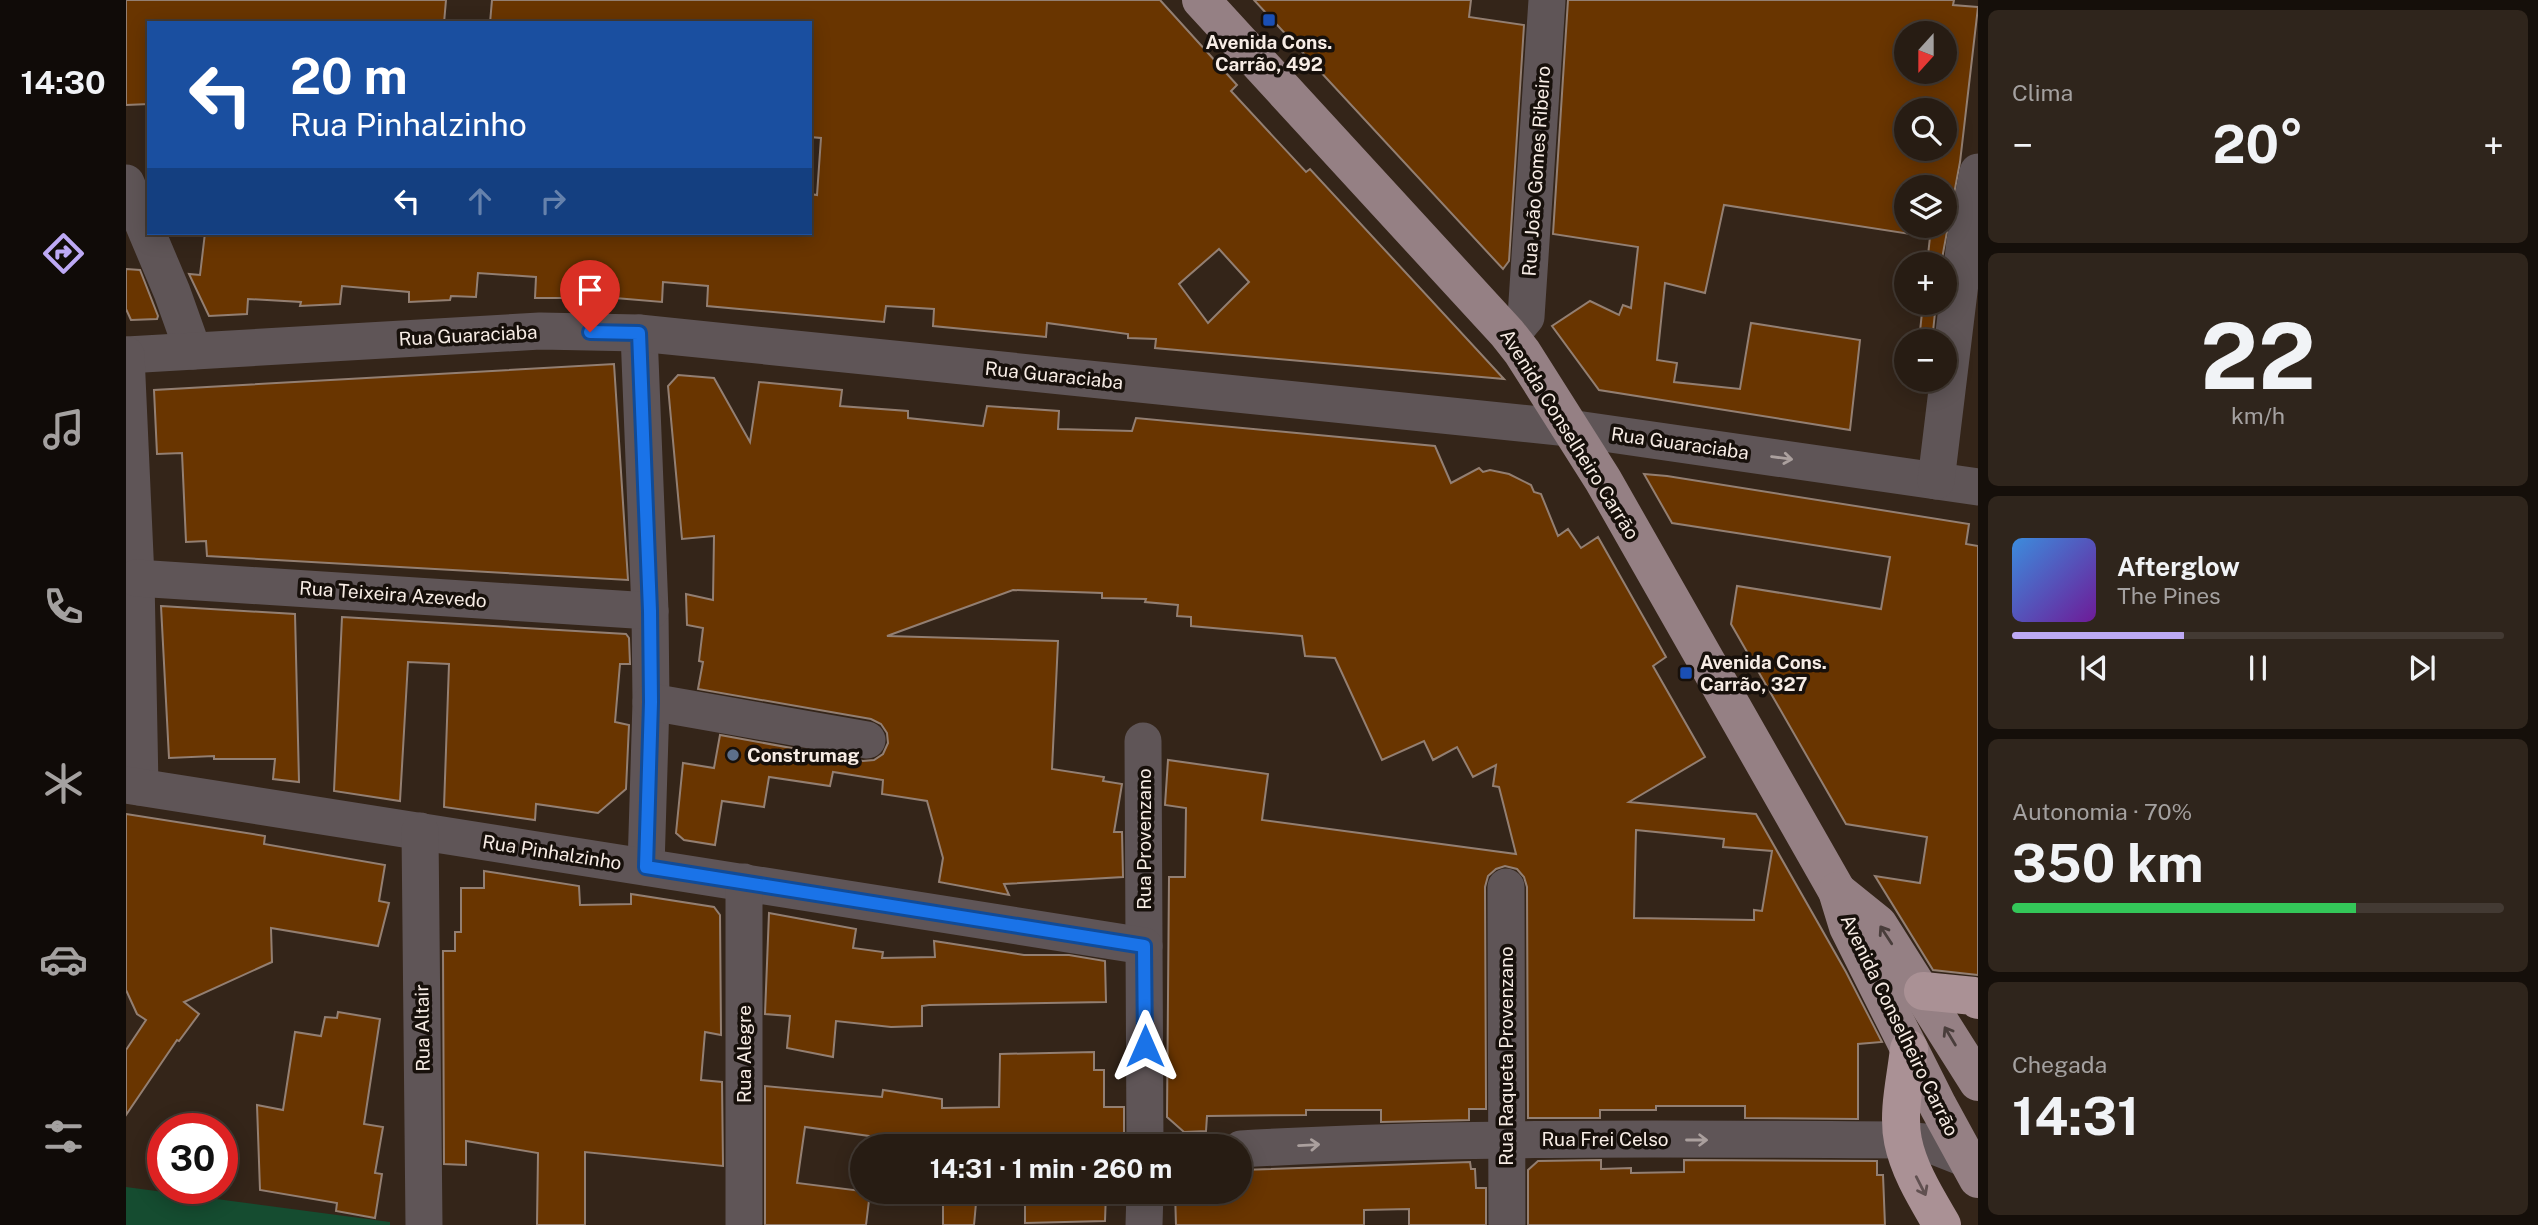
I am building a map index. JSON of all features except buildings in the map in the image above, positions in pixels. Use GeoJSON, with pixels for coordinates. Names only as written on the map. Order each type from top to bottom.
{"type":"FeatureCollection","features":[{"type":"Feature","properties":{"kind":"highway"},"geometry":{"type":"LineString","coordinates":[[1923,991],[1977,998]]}},
{"type":"Feature","properties":{"kind":"highway"},"geometry":{"type":"LineString","coordinates":[[1909,1049],[1902,1111],[1903,1140],[1920,1185],[1942,1225]]}},
{"type":"Feature","properties":{"kind":"main road","name":"Avenida Conselheiro Carrão"},"geometry":{"type":"LineString","coordinates":[[1201,0],[1510,336],[1616,503],[1837,891],[1848,927],[1972,1169]]}},
{"type":"Feature","properties":{"kind":"main road","name":"Avenida Conselheiro Carrão"},"geometry":{"type":"LineString","coordinates":[[1837,891],[1878,924],[1923,991],[1978,1082]]}},
{"type":"Feature","properties":{"kind":"street","name":"Rua João Gomes Ribeiro"},"geometry":{"type":"LineString","coordinates":[[1510,336],[1526,317],[1547,0]]}},
{"type":"Feature","properties":{"kind":"street"},"geometry":{"type":"LineString","coordinates":[[1936,481],[1965,242],[1978,172]]}},
{"type":"Feature","properties":{"kind":"street"},"geometry":{"type":"LineString","coordinates":[[126,183],[147,233]]}},
{"type":"Feature","properties":{"kind":"street"},"geometry":{"type":"LineString","coordinates":[[148,235],[193,351]]}},
{"type":"Feature","properties":{"kind":"street","name":"Rua Guaraciaba"},"geometry":{"type":"LineString","coordinates":[[126,355],[540,331],[639,333],[1569,428],[1978,487]]}},
{"type":"Feature","properties":{"kind":"street"},"geometry":{"type":"LineString","coordinates":[[639,333],[650,611],[651,702],[646,867]]}},
{"type":"Feature","properties":{"kind":"street"},"geometry":{"type":"LineString","coordinates":[[126,355],[136,578],[133,786]]}},
{"type":"Feature","properties":{"kind":"street","name":"Rua Teixeira Azevedo"},"geometry":{"type":"LineString","coordinates":[[136,578],[650,611]]}},
{"type":"Feature","properties":{"kind":"street"},"geometry":{"type":"LineString","coordinates":[[651,702],[867,740]]}},
{"type":"Feature","properties":{"kind":"street","name":"Rua Provenzano"},"geometry":{"type":"LineString","coordinates":[[1143,741],[1145,1134]]}},
{"type":"Feature","properties":{"kind":"street","name":"Rua Pinhalzinho"},"geometry":{"type":"LineString","coordinates":[[133,786],[1144,946]]}},
{"type":"Feature","properties":{"kind":"street","name":"Rua Altair"},"geometry":{"type":"LineString","coordinates":[[419,831],[424,1225]]}},
{"type":"Feature","properties":{"kind":"street","name":"Rua Alegre"},"geometry":{"type":"LineString","coordinates":[[744,882],[744,1225]]}},
{"type":"Feature","properties":{"kind":"street","name":"Rua Raqueta Provenzano"},"geometry":{"type":"LineString","coordinates":[[1506,887],[1507,1225]]}},
{"type":"Feature","properties":{"kind":"street","name":"Rua Frei Celso"},"geometry":{"type":"LineString","coordinates":[[1252,1148],[1506,1139],[1903,1140],[1924,1142],[1972,1169]]}},
{"type":"Feature","properties":{"kind":"street"},"geometry":{"type":"LineString","coordinates":[[1144,1225],[1145,1204]]}},
{"type":"Feature","properties":{"kind":"green space"},"geometry":{"type":"Polygon","coordinates":[[[126,1187],[147,1190],[147,1204],[238,1204],[238,1202],[390,1222],[390,1225],[126,1225],[126,1187]]]}},
{"type":"Feature","properties":{"kind":"place","name":"Avenida Cons. Carrão, 492"},"geometry":{"type":"Point","coordinates":[1269,20]}},
{"type":"Feature","properties":{"kind":"place","name":"Avenida Cons. Carrão, 327"},"geometry":{"type":"Point","coordinates":[1686,673]}},
{"type":"Feature","properties":{"kind":"place","name":"Construmag"},"geometry":{"type":"Point","coordinates":[733,755]}},
{"type":"Feature","properties":{"kind":"route"},"geometry":{"type":"LineString","coordinates":[[590,332],[639,333],[650,611],[651,702],[646,867],[1144,946],[1145,1046]]}}]}
